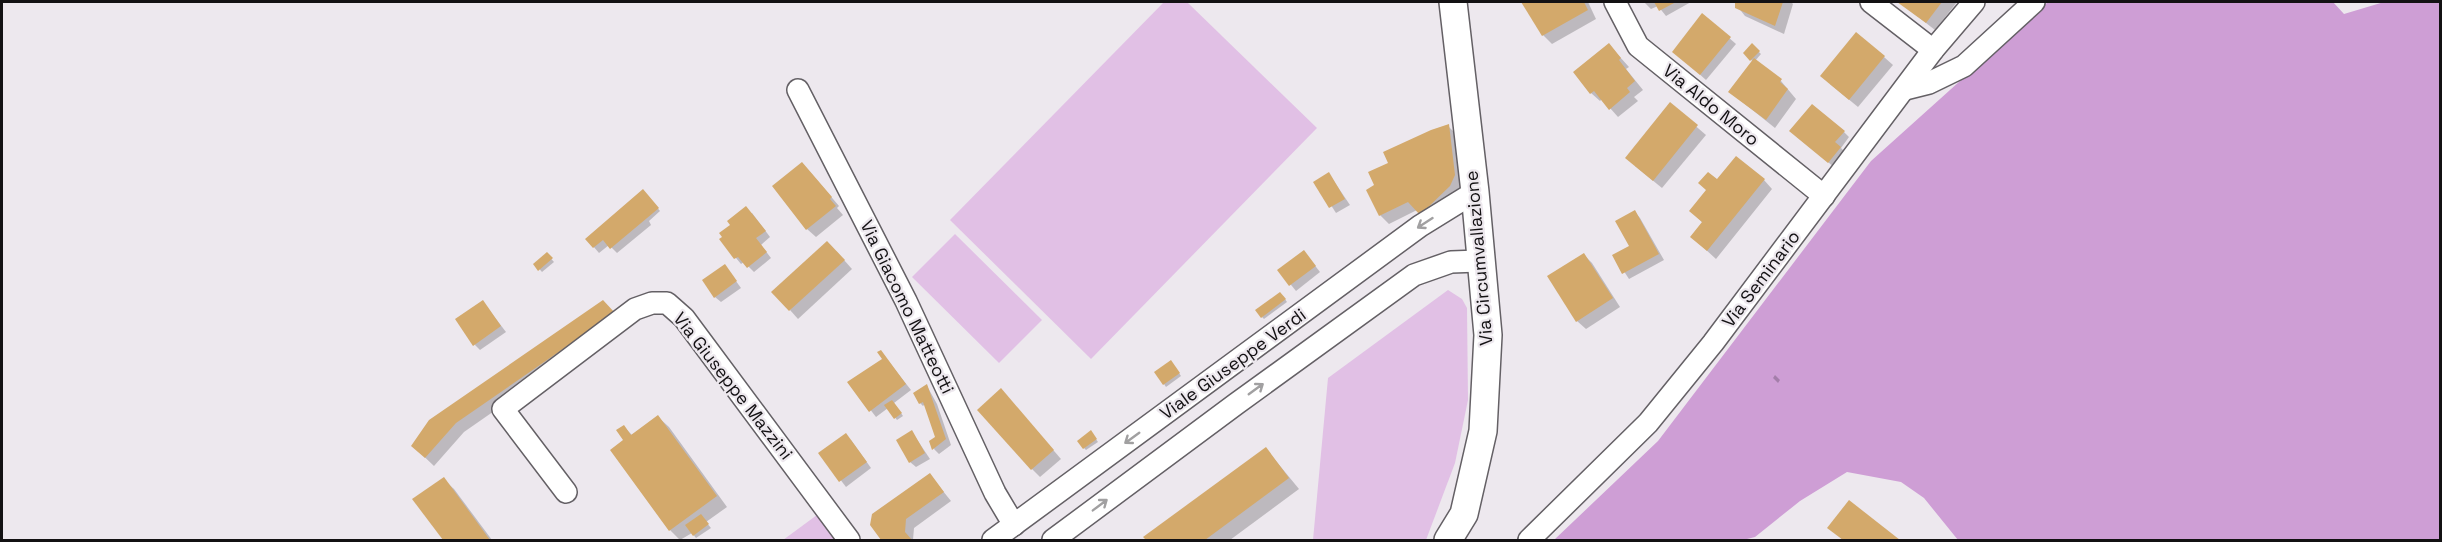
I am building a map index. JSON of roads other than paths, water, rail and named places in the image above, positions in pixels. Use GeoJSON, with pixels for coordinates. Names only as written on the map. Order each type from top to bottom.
{"type":"FeatureCollection","features":[{"type":"Feature","properties":{"kind":"street","name":"Via Circumvallazione"},"geometry":{"type":"LineString","coordinates":[[1448,540],[1464,514],[1483,431],[1488,336],[1479,261],[1475,192],[1453,2]]}},
{"type":"Feature","properties":{"kind":"street","name":"Via Aldo Moro"},"geometry":{"type":"LineString","coordinates":[[1615,2],[1638,46],[1824,196]]}},
{"type":"Feature","properties":{"kind":"street"},"geometry":{"type":"LineString","coordinates":[[1871,2],[1933,50]]}},
{"type":"Feature","properties":{"kind":"street","name":"Via Seminario"},"geometry":{"type":"LineString","coordinates":[[1529,540],[1648,423],[1713,343],[1933,50],[1974,2]]}},
{"type":"Feature","properties":{"kind":"street"},"geometry":{"type":"LineString","coordinates":[[1905,89],[1929,83],[1964,66],[2034,2]]}},
{"type":"Feature","properties":{"kind":"street","name":"Via Giacomo Matteotti"},"geometry":{"type":"LineString","coordinates":[[798,90],[906,301],[995,493],[1014,525]]}},
{"type":"Feature","properties":{"kind":"street","name":"Viale Giuseppe Verdi"},"geometry":{"type":"LineString","coordinates":[[993,540],[1420,226],[1475,192]]}},
{"type":"Feature","properties":{"kind":"street","name":"Viale Giuseppe Verdi"},"geometry":{"type":"LineString","coordinates":[[1053,540],[1414,276],[1451,262],[1479,261]]}},
{"type":"Feature","properties":{"kind":"street","name":"Via Giuseppe Mazzini"},"geometry":{"type":"LineString","coordinates":[[566,492],[503,409],[635,309],[652,303],[667,303],[684,318],[849,540]]}},
{"type":"Feature","properties":{"kind":"street"},"geometry":{"type":"LineString","coordinates":[[1464,514],[1473,540]]}}]}
